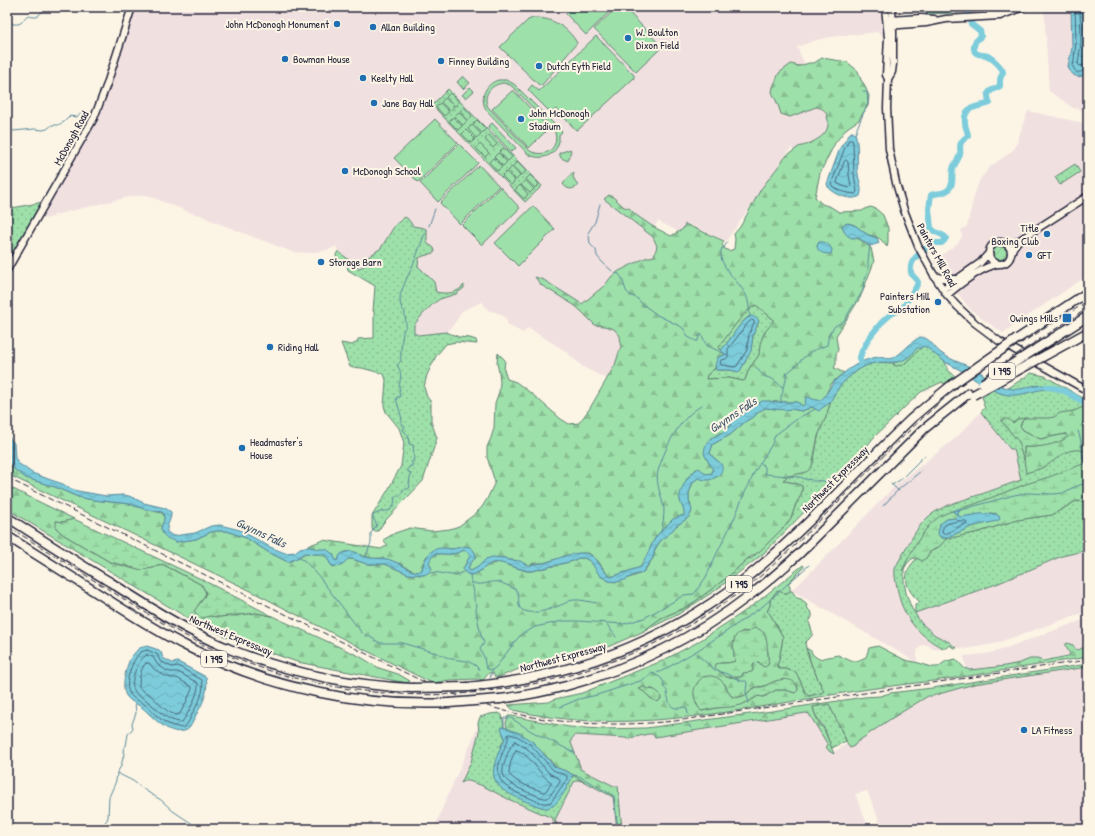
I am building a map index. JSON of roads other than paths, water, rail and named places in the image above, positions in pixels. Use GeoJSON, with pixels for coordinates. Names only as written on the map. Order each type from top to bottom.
{"type":"FeatureCollection","features":[{"type":"Feature","properties":{"kind":"highway","name":"Northwest Expressway"},"geometry":{"type":"LineString","coordinates":[[7,518],[162,615],[189,630],[231,649],[273,664],[316,676],[348,682],[412,688],[468,687],[499,684],[544,675],[599,659],[653,637],[689,618],[745,579],[788,542],[912,419],[953,384],[1088,292]]}},
{"type":"Feature","properties":{"kind":"highway","name":"I 795"},"geometry":{"type":"LineString","coordinates":[[7,536],[154,629],[189,648],[236,669],[296,688],[345,698],[393,703],[429,704],[500,699],[565,686],[611,672],[643,659],[675,643],[718,618],[755,592],[787,565],[924,429],[939,416],[1036,349],[1088,316]]}},
{"type":"Feature","properties":{"kind":"highway"},"geometry":{"type":"LineString","coordinates":[[971,394],[1088,332]]}},
{"type":"Feature","properties":{"kind":"main road","name":"McDonogh Road"},"geometry":{"type":"LineString","coordinates":[[7,270],[96,113],[132,7]]}},
{"type":"Feature","properties":{"kind":"main road","name":"Painters Mill Road"},"geometry":{"type":"LineString","coordinates":[[886,7],[890,23]]}},
{"type":"Feature","properties":{"kind":"main road","name":"Painters Mill Road"},"geometry":{"type":"LineString","coordinates":[[892,7],[886,75],[888,79],[887,125],[893,170],[904,210],[918,246],[934,276],[947,295],[968,316],[995,338],[1088,391]]}},
{"type":"Feature","properties":{"kind":"main road"},"geometry":{"type":"LineString","coordinates":[[984,16],[1009,7]]}},
{"type":"Feature","properties":{"kind":"main road"},"geometry":{"type":"LineString","coordinates":[[890,23],[926,23],[984,16],[1000,16],[1023,7]]}},
{"type":"Feature","properties":{"kind":"main road"},"geometry":{"type":"LineString","coordinates":[[947,295],[959,285],[985,268],[1005,263],[1010,258],[1013,248],[1018,241],[1088,196]]}},
{"type":"Feature","properties":{"kind":"main road"},"geometry":{"type":"LineString","coordinates":[[943,289],[980,262],[989,253],[990,249],[998,242],[1004,243],[1018,241]]}},
{"type":"Feature","properties":{"kind":"main road"},"geometry":{"type":"LineString","coordinates":[[1004,243],[1009,247],[1011,254]]}},
{"type":"Feature","properties":{"kind":"main road"},"geometry":{"type":"LineString","coordinates":[[989,253],[991,260],[997,264]]}},
{"type":"Feature","properties":{"kind":"main road"},"geometry":{"type":"LineString","coordinates":[[934,276],[948,280],[956,279]]}},
{"type":"Feature","properties":{"kind":"water"},"geometry":{"type":"Polygon","coordinates":[[[1071,7],[1088,7],[1088,71],[1079,77],[1071,73],[1068,66],[1072,48],[1071,7]]]}},
{"type":"Feature","properties":{"kind":"water"},"geometry":{"type":"Polygon","coordinates":[[[851,132],[853,132],[856,136],[857,169],[861,191],[860,196],[856,198],[848,198],[834,192],[828,187],[827,184],[840,148],[851,132]]]}},
{"type":"Feature","properties":{"kind":"water"},"geometry":{"type":"Polygon","coordinates":[[[848,223],[856,226],[868,235],[877,238],[879,243],[875,245],[867,245],[858,238],[852,238],[846,235],[842,225],[848,223]]]}},
{"type":"Feature","properties":{"kind":"water"},"geometry":{"type":"Polygon","coordinates":[[[819,242],[825,243],[831,248],[831,254],[820,252],[817,246],[819,242]]]}},
{"type":"Feature","properties":{"kind":"water"},"geometry":{"type":"Polygon","coordinates":[[[751,316],[759,321],[753,335],[751,351],[740,371],[716,370],[715,365],[718,357],[725,355],[721,350],[738,327],[751,316]]]}},
{"type":"Feature","properties":{"kind":"water","name":"Gwynns Falls"},"geometry":{"type":"Polygon","coordinates":[[[920,337],[927,339],[945,356],[982,373],[1003,387],[1020,389],[1031,386],[1050,385],[1053,387],[1019,395],[1002,394],[996,392],[946,362],[924,346],[917,348],[911,355],[900,361],[875,363],[859,369],[843,383],[830,402],[819,411],[812,407],[802,411],[765,408],[746,421],[730,435],[713,444],[710,453],[721,464],[721,473],[710,480],[698,478],[693,482],[689,493],[689,501],[692,510],[688,518],[676,526],[661,540],[655,549],[653,558],[642,573],[617,582],[609,581],[600,576],[591,562],[584,558],[578,558],[573,561],[532,571],[527,571],[496,562],[477,573],[469,575],[463,569],[470,556],[469,553],[464,550],[454,554],[438,554],[433,556],[429,563],[432,569],[424,575],[408,574],[385,564],[367,564],[352,559],[348,559],[341,566],[337,567],[331,565],[326,556],[322,554],[304,553],[288,562],[268,552],[246,538],[227,531],[211,532],[196,539],[176,542],[167,538],[163,534],[161,529],[164,516],[162,512],[144,509],[130,504],[78,497],[55,487],[26,478],[15,470],[8,460],[7,435],[14,443],[15,458],[18,463],[32,473],[78,491],[106,496],[129,496],[144,503],[165,508],[171,512],[167,532],[173,536],[195,533],[211,526],[220,525],[240,530],[270,547],[285,553],[295,552],[300,548],[305,547],[326,549],[333,554],[336,561],[343,553],[351,551],[358,553],[361,556],[370,558],[388,559],[417,572],[422,570],[428,555],[438,548],[452,549],[467,546],[470,547],[476,556],[468,567],[471,571],[478,567],[486,559],[492,557],[520,561],[529,566],[575,553],[582,553],[595,558],[605,572],[611,577],[641,567],[659,533],[673,519],[684,515],[680,496],[685,482],[692,473],[699,468],[706,474],[712,473],[713,470],[704,454],[705,447],[711,438],[723,432],[734,420],[762,401],[797,402],[803,406],[805,404],[806,397],[821,400],[837,379],[853,367],[873,358],[893,358],[920,337]]]}},
{"type":"Feature","properties":{"kind":"water"},"geometry":{"type":"Polygon","coordinates":[[[961,508],[958,514],[960,517],[991,513],[999,516],[1000,519],[971,527],[946,538],[941,538],[938,534],[940,524],[947,519],[956,518],[956,513],[952,511],[961,508]]]}},
{"type":"Feature","properties":{"kind":"water"},"geometry":{"type":"Polygon","coordinates":[[[147,646],[159,650],[163,658],[172,663],[178,662],[206,677],[207,687],[205,697],[192,724],[184,731],[178,732],[166,727],[140,706],[130,700],[125,693],[124,678],[130,659],[138,649],[147,646]]]}},
{"type":"Feature","properties":{"kind":"water"},"geometry":{"type":"Polygon","coordinates":[[[504,727],[519,733],[533,742],[555,767],[573,775],[562,796],[553,806],[544,808],[524,801],[505,791],[496,782],[493,773],[495,763],[505,739],[501,728],[504,727]]]}},
{"type":"Feature","properties":{"kind":"waterway"},"geometry":{"type":"LineString","coordinates":[[7,22],[19,24],[28,15],[36,17],[45,10],[61,9],[66,7]]}},
{"type":"Feature","properties":{"kind":"waterway"},"geometry":{"type":"LineString","coordinates":[[860,365],[860,357],[869,338],[881,323],[891,314],[900,310],[904,306],[916,287],[918,282],[911,272],[913,260],[933,243],[942,243],[945,240],[946,238],[943,235],[931,228],[929,209],[931,195],[942,193],[948,190],[951,185],[954,165],[960,155],[960,144],[968,136],[965,126],[965,117],[967,113],[973,108],[990,103],[988,97],[989,92],[1000,86],[1000,79],[1003,72],[1001,68],[988,56],[978,54],[974,51],[975,42],[981,35],[980,31],[971,24],[967,7]]}},
{"type":"Feature","properties":{"kind":"waterway"},"geometry":{"type":"LineString","coordinates":[[855,134],[868,103],[867,93],[863,91]]}},
{"type":"Feature","properties":{"kind":"waterway"},"geometry":{"type":"LineString","coordinates":[[7,129],[13,131],[35,129],[43,130],[52,125],[58,125],[64,122],[70,116],[77,117],[81,113],[87,113]]}},
{"type":"Feature","properties":{"kind":"waterway"},"geometry":{"type":"LineString","coordinates":[[600,204],[595,222],[588,233],[590,244],[596,250],[597,256],[612,271]]}},
{"type":"Feature","properties":{"kind":"waterway"},"geometry":{"type":"LineString","coordinates":[[429,226],[435,209]]}},
{"type":"Feature","properties":{"kind":"waterway"},"geometry":{"type":"LineString","coordinates":[[364,558],[371,543],[371,533],[377,525],[373,515],[390,510],[394,505],[395,496],[400,496],[404,489],[408,489],[410,487],[409,483],[411,473],[408,472],[408,468],[413,465],[411,462],[414,460],[413,445],[409,444],[408,435],[403,430],[405,426],[402,424],[401,414],[396,398],[400,397],[399,388],[401,373],[397,365],[401,361],[403,335],[406,327],[405,312],[402,308],[400,298],[426,230]]}},
{"type":"Feature","properties":{"kind":"waterway"},"geometry":{"type":"LineString","coordinates":[[727,242],[724,248],[722,248],[722,260],[729,273],[746,295],[749,305],[749,317]]}},
{"type":"Feature","properties":{"kind":"waterway"},"geometry":{"type":"LineString","coordinates":[[781,403],[786,374],[812,351],[827,345],[829,334],[835,326],[844,321],[863,291],[868,270],[870,245]]}},
{"type":"Feature","properties":{"kind":"waterway"},"geometry":{"type":"LineString","coordinates":[[616,274],[618,273],[622,278],[626,291],[657,315],[680,326],[684,329],[688,337],[696,341],[698,341],[701,334],[708,346],[727,355]]}},
{"type":"Feature","properties":{"kind":"waterway"},"geometry":{"type":"LineString","coordinates":[[756,367],[763,375],[773,379],[783,387]]}},
{"type":"Feature","properties":{"kind":"waterway","name":"Gwynns Falls"},"geometry":{"type":"LineString","coordinates":[[1046,387],[1052,387],[1063,391],[1088,405]]}},
{"type":"Feature","properties":{"kind":"waterway"},"geometry":{"type":"LineString","coordinates":[[661,532],[664,509],[658,485],[658,471],[673,435],[689,415],[702,405]]}},
{"type":"Feature","properties":{"kind":"waterway"},"geometry":{"type":"LineString","coordinates":[[470,575],[474,590],[474,599],[477,605],[477,615],[484,643],[480,649],[487,669],[492,670],[496,667],[517,639],[522,634],[535,627],[563,621],[624,624],[644,618],[684,595],[694,594],[706,577],[754,473],[772,444],[775,435],[800,417],[815,409]]}},
{"type":"Feature","properties":{"kind":"waterway"},"geometry":{"type":"LineString","coordinates":[[1078,431],[1083,459],[1088,473]]}},
{"type":"Feature","properties":{"kind":"waterway"},"geometry":{"type":"LineString","coordinates":[[892,485],[900,480],[925,455]]}},
{"type":"Feature","properties":{"kind":"waterway"},"geometry":{"type":"LineString","coordinates":[[761,463],[765,467],[765,474],[800,477],[807,480],[810,479],[813,481],[826,482]]}},
{"type":"Feature","properties":{"kind":"waterway"},"geometry":{"type":"LineString","coordinates":[[883,506],[898,490],[921,471]]}},
{"type":"Feature","properties":{"kind":"waterway"},"geometry":{"type":"LineString","coordinates":[[891,484],[899,491]]}},
{"type":"Feature","properties":{"kind":"waterway"},"geometry":{"type":"LineString","coordinates":[[957,511],[1014,495],[1027,493],[1063,493],[1083,484],[1088,485]]}},
{"type":"Feature","properties":{"kind":"waterway"},"geometry":{"type":"LineString","coordinates":[[298,557],[305,561],[317,574],[362,633]]}},
{"type":"Feature","properties":{"kind":"waterway"},"geometry":{"type":"LineString","coordinates":[[560,707],[579,699],[597,695],[640,681],[649,676],[651,673],[660,672],[698,650],[763,606],[809,565]]}},
{"type":"Feature","properties":{"kind":"waterway"},"geometry":{"type":"LineString","coordinates":[[430,573],[436,572],[453,575],[465,571]]}},
{"type":"Feature","properties":{"kind":"waterway"},"geometry":{"type":"LineString","coordinates":[[472,582],[475,584],[499,582],[516,590],[518,593],[520,607],[525,611],[530,612],[543,611],[557,607],[572,600],[597,603]]}},
{"type":"Feature","properties":{"kind":"waterway"},"geometry":{"type":"LineString","coordinates":[[606,623],[616,637]]}},
{"type":"Feature","properties":{"kind":"waterway"},"geometry":{"type":"LineString","coordinates":[[365,634],[380,643],[402,643],[437,653],[451,659],[467,661],[479,669]]}},
{"type":"Feature","properties":{"kind":"waterway"},"geometry":{"type":"LineString","coordinates":[[694,652],[715,670],[741,681],[746,681],[746,692],[749,703]]}},
{"type":"Feature","properties":{"kind":"waterway"},"geometry":{"type":"LineString","coordinates":[[490,678],[492,671]]}},
{"type":"Feature","properties":{"kind":"waterway"},"geometry":{"type":"LineString","coordinates":[[651,672],[662,679],[664,687],[667,691],[669,702],[672,706],[677,708],[685,707],[688,714]]}},
{"type":"Feature","properties":{"kind":"waterway"},"geometry":{"type":"LineString","coordinates":[[95,829],[103,824],[108,817],[109,797],[116,781],[117,773],[121,766],[124,754],[123,751],[124,747],[126,746],[128,734],[133,728],[132,724],[136,713],[135,703]]}},
{"type":"Feature","properties":{"kind":"waterway"},"geometry":{"type":"LineString","coordinates":[[504,727],[504,718],[511,718],[531,731],[575,753]]}},
{"type":"Feature","properties":{"kind":"waterway"},"geometry":{"type":"LineString","coordinates":[[117,773],[133,781],[200,829]]}},
{"type":"Feature","properties":{"kind":"waterway"},"geometry":{"type":"LineString","coordinates":[[574,775],[579,776],[614,796],[618,829]]}},
{"type":"Feature","properties":{"kind":"railway"},"geometry":{"type":"LineString","coordinates":[[7,526],[137,608],[197,642],[229,656],[296,678],[365,691],[434,695],[504,689],[571,675],[637,651],[699,619],[757,579],[775,564],[881,458],[955,389],[1011,350],[1088,301]]}},
{"type":"Feature","properties":{"kind":"railway"},"geometry":{"type":"LineString","coordinates":[[986,374],[1088,308]]}},
{"type":"Feature","properties":{"kind":"railway"},"geometry":{"type":"LineString","coordinates":[[7,478],[420,680],[455,695],[482,704],[536,718],[605,724],[675,721],[1088,660]]}},
{"type":"Feature","properties":{"kind":"place","name":"John McDonogh Monument"},"geometry":{"type":"Point","coordinates":[337,24]}},
{"type":"Feature","properties":{"kind":"place","name":"Allan Building"},"geometry":{"type":"Point","coordinates":[373,27]}},
{"type":"Feature","properties":{"kind":"place","name":"W. Boulton Dixon Field"},"geometry":{"type":"Point","coordinates":[628,38]}},
{"type":"Feature","properties":{"kind":"place","name":"Bowman House"},"geometry":{"type":"Point","coordinates":[285,59]}},
{"type":"Feature","properties":{"kind":"place","name":"Finney Building"},"geometry":{"type":"Point","coordinates":[441,61]}},
{"type":"Feature","properties":{"kind":"place","name":"Dutch Eyth Field"},"geometry":{"type":"Point","coordinates":[539,66]}},
{"type":"Feature","properties":{"kind":"place","name":"Keelty Hall"},"geometry":{"type":"Point","coordinates":[363,78]}},
{"type":"Feature","properties":{"kind":"place","name":"Jane Bay Hall"},"geometry":{"type":"Point","coordinates":[374,103]}},
{"type":"Feature","properties":{"kind":"place","name":"John McDonogh Stadium"},"geometry":{"type":"Point","coordinates":[521,119]}},
{"type":"Feature","properties":{"kind":"place","name":"McDonogh School"},"geometry":{"type":"Point","coordinates":[345,171]}},
{"type":"Feature","properties":{"kind":"place","name":"Title Boxing Club"},"geometry":{"type":"Point","coordinates":[1047,234]}},
{"type":"Feature","properties":{"kind":"place","name":"GFT"},"geometry":{"type":"Point","coordinates":[1029,255]}},
{"type":"Feature","properties":{"kind":"place","name":"Storage Barn"},"geometry":{"type":"Point","coordinates":[321,262]}},
{"type":"Feature","properties":{"kind":"place","name":"Painters Mill Substation"},"geometry":{"type":"Point","coordinates":[938,302]}},
{"type":"Feature","properties":{"kind":"place","name":"Owings Mills"},"geometry":{"type":"Point","coordinates":[1067,318]}},
{"type":"Feature","properties":{"kind":"place","name":"Riding Hall"},"geometry":{"type":"Point","coordinates":[270,347]}},
{"type":"Feature","properties":{"kind":"place","name":"Headmaster's House"},"geometry":{"type":"Point","coordinates":[242,448]}},
{"type":"Feature","properties":{"kind":"place","name":"LA Fitness"},"geometry":{"type":"Point","coordinates":[1024,730]}}]}
